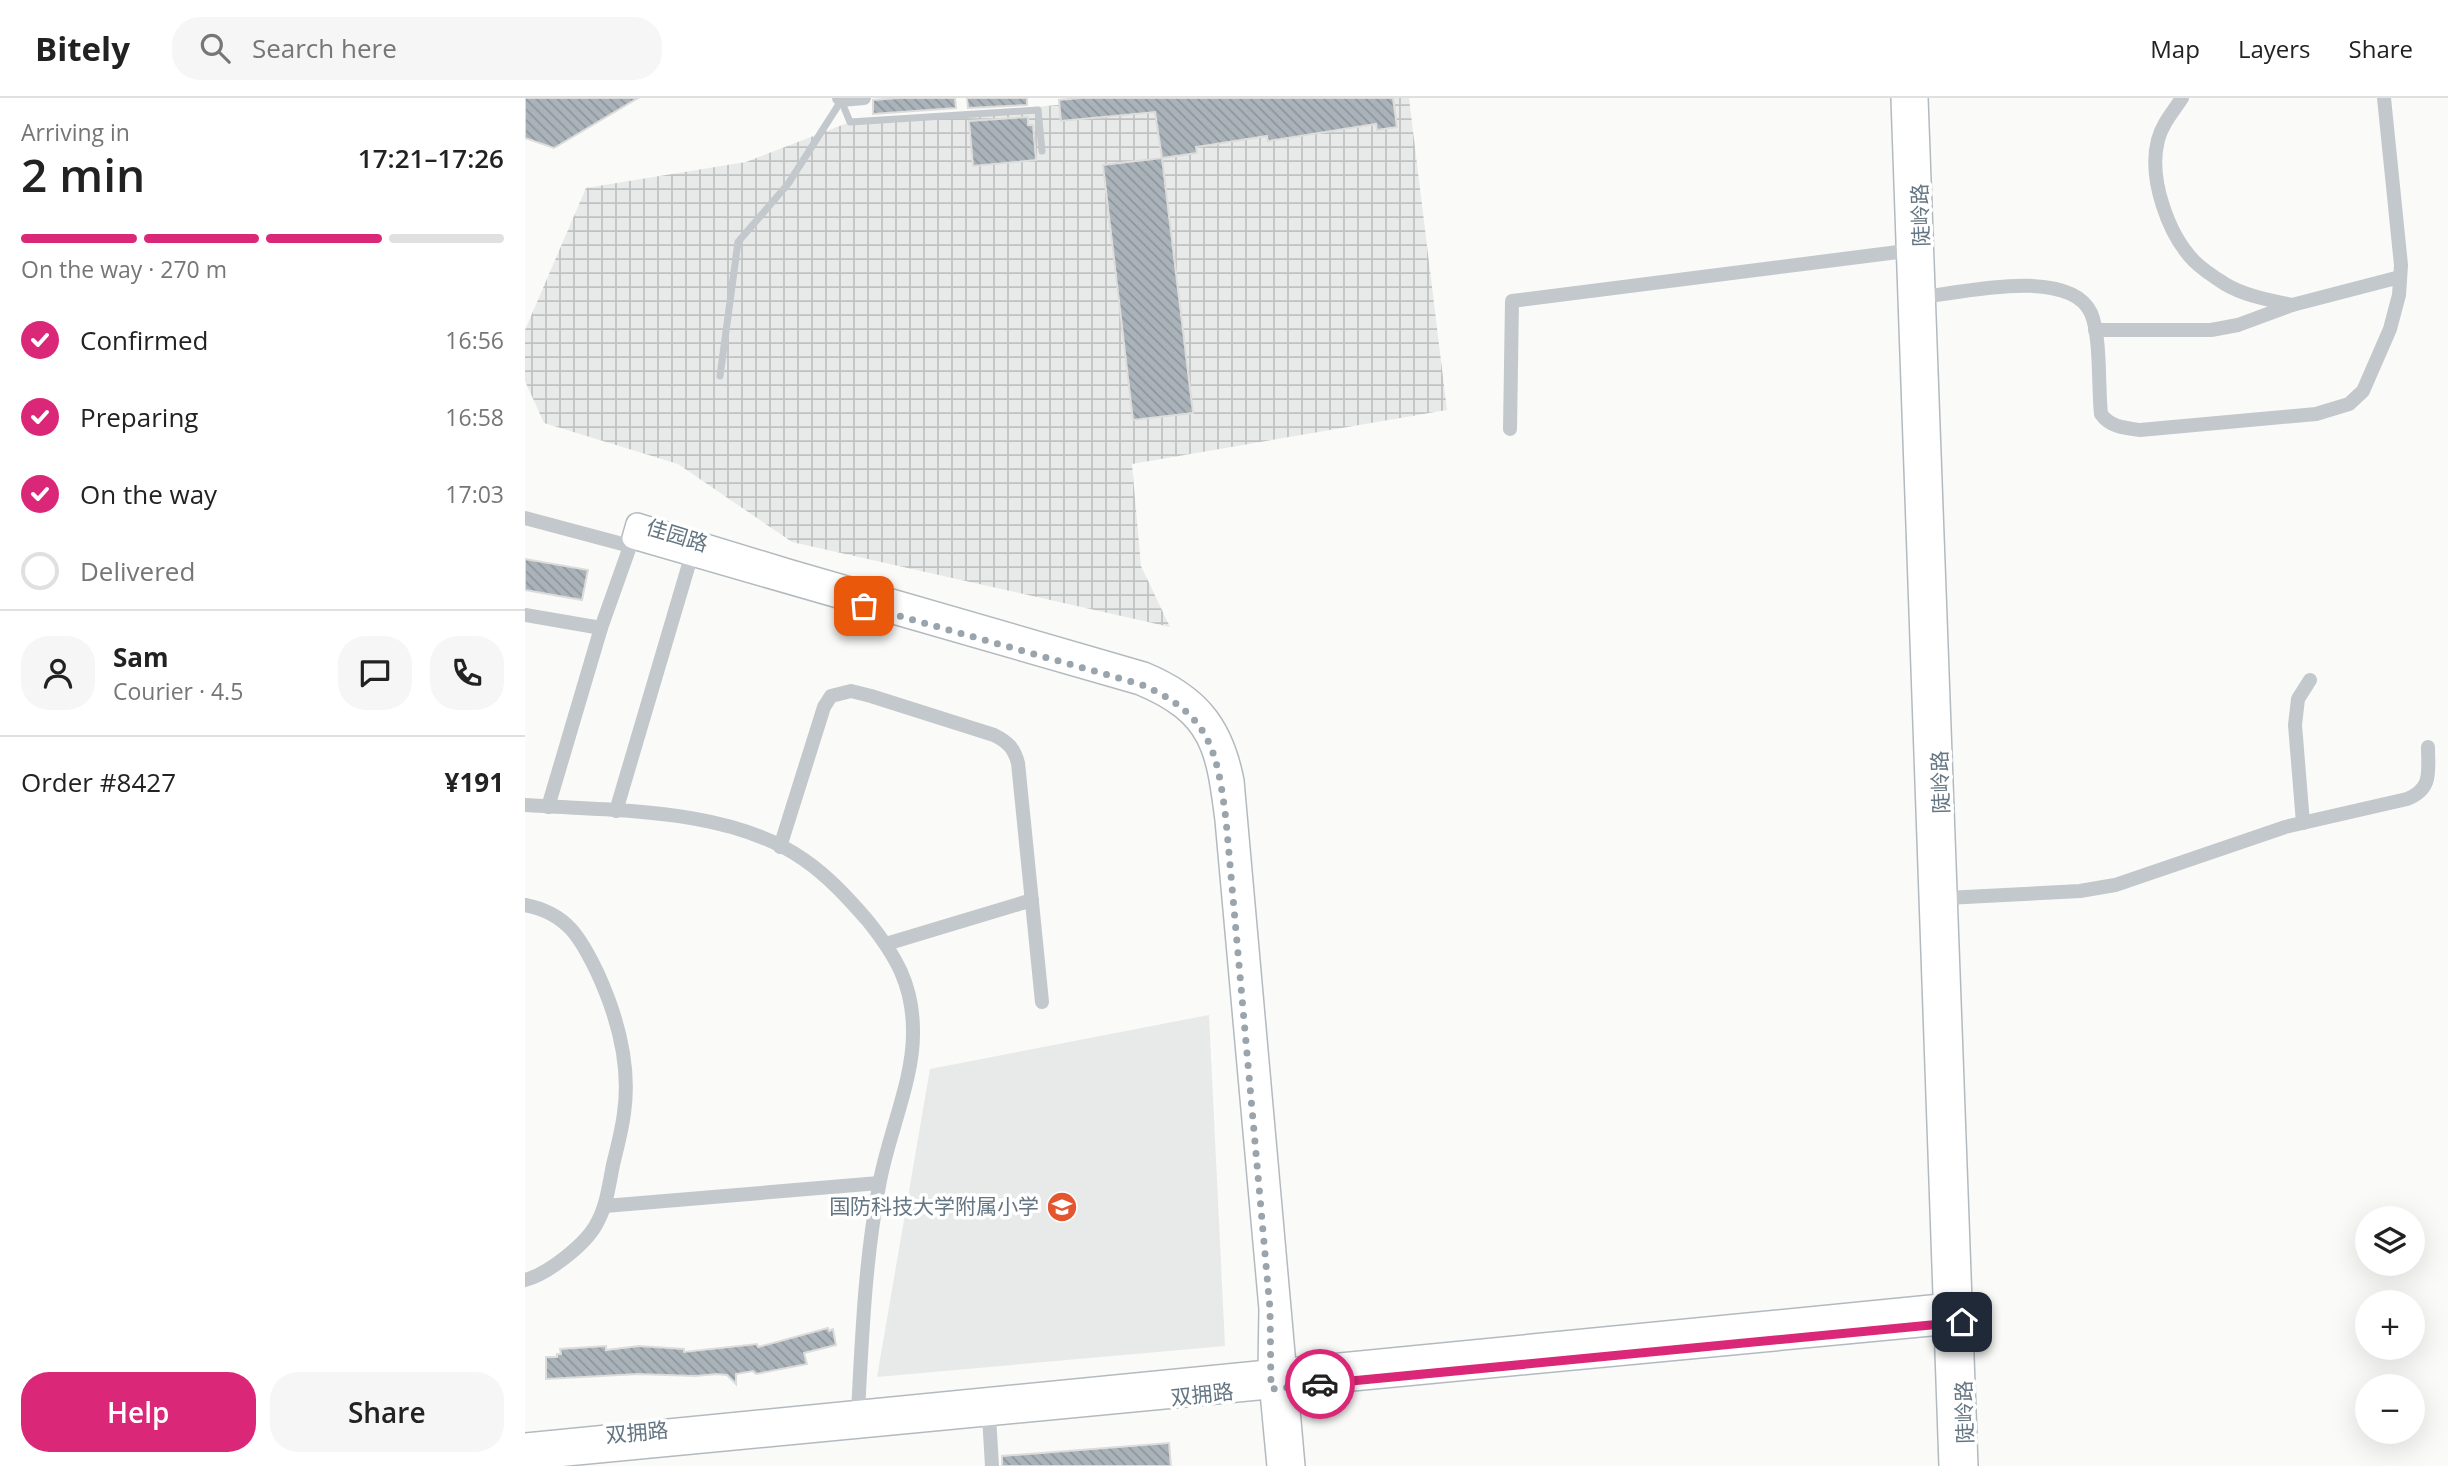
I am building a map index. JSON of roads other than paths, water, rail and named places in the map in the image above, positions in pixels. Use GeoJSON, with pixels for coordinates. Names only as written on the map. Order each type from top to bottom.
{"type":"FeatureCollection","features":[{"type":"Feature","properties":{"kind":"main road","name":"陡岭路"},"geometry":{"type":"LineString","coordinates":[[1902,98],[1915,250],[1924,298],[1946,898],[1953,1313],[1950,1466]]}},
{"type":"Feature","properties":{"kind":"main road","name":"陡岭路"},"geometry":{"type":"LineString","coordinates":[[1917,98],[1915,250],[1953,1313],[1968,1466]]}},
{"type":"Feature","properties":{"kind":"main road","name":"佳园路"},"geometry":{"type":"LineString","coordinates":[[631,542],[637,524],[694,549],[1144,673],[1172,684],[1191,698],[1218,732],[1226,749],[1233,781],[1278,1379],[1278,1466]]}},
{"type":"Feature","properties":{"kind":"main road","name":"双拥路"},"geometry":{"type":"LineString","coordinates":[[526,1455],[858,1412],[1278,1379],[1953,1313]]}},
{"type":"Feature","properties":{"kind":"main road","name":"双拥路"},"geometry":{"type":"LineString","coordinates":[[526,1455],[989,1416],[1278,1379]]}},
{"type":"Feature","properties":{"kind":"main road","name":"佳园路"},"geometry":{"type":"LineString","coordinates":[[1278,1379],[1294,1466]]}},
{"type":"Feature","properties":{"kind":"street"},"geometry":{"type":"LineString","coordinates":[[840,99],[864,98]]}},
{"type":"Feature","properties":{"kind":"street"},"geometry":{"type":"LineString","coordinates":[[2182,98],[2163,125],[2157,142],[2157,185],[2170,225],[2193,260],[2227,285],[2258,297],[2292,305]]}},
{"type":"Feature","properties":{"kind":"street"},"geometry":{"type":"LineString","coordinates":[[1924,298],[2015,286],[2065,290],[2081,299],[2091,313],[2095,330],[2101,414],[2106,422],[2123,427],[2140,430],[2316,414],[2349,404],[2363,391],[2390,329],[2399,295],[2400,277],[2384,98]]}},
{"type":"Feature","properties":{"kind":"street"},"geometry":{"type":"LineString","coordinates":[[1510,429],[1512,301],[1915,250]]}},
{"type":"Feature","properties":{"kind":"street"},"geometry":{"type":"LineString","coordinates":[[2095,330],[2211,330],[2238,325],[2292,305],[2400,277]]}},
{"type":"Feature","properties":{"kind":"street"},"geometry":{"type":"LineString","coordinates":[[525,518],[631,542],[601,628],[548,807]]}},
{"type":"Feature","properties":{"kind":"street"},"geometry":{"type":"LineString","coordinates":[[616,811],[694,549]]}},
{"type":"Feature","properties":{"kind":"street"},"geometry":{"type":"LineString","coordinates":[[525,615],[601,628]]}},
{"type":"Feature","properties":{"kind":"street"},"geometry":{"type":"LineString","coordinates":[[2303,823],[2295,726],[2298,699],[2310,680]]}},
{"type":"Feature","properties":{"kind":"street"},"geometry":{"type":"LineString","coordinates":[[780,847],[824,707],[831,696],[851,691],[994,735],[1012,747],[1018,763],[1042,1002]]}},
{"type":"Feature","properties":{"kind":"street"},"geometry":{"type":"LineString","coordinates":[[1946,898],[2080,891],[2115,885],[2303,823],[2419,794],[2428,775],[2428,747]]}},
{"type":"Feature","properties":{"kind":"street"},"geometry":{"type":"LineString","coordinates":[[525,805],[667,815],[721,825],[765,839],[801,858],[827,878],[887,944],[904,973],[911,1002],[913,1032],[909,1063],[879,1183],[865,1281],[858,1412]]}},
{"type":"Feature","properties":{"kind":"street"},"geometry":{"type":"LineString","coordinates":[[887,944],[1032,900]]}},
{"type":"Feature","properties":{"kind":"street"},"geometry":{"type":"LineString","coordinates":[[525,905],[540,908],[566,923],[583,943],[613,1007],[624,1058],[626,1085],[624,1113],[605,1206],[597,1224],[564,1260],[525,1280]]}},
{"type":"Feature","properties":{"kind":"street"},"geometry":{"type":"LineString","coordinates":[[605,1206],[879,1183]]}},
{"type":"Feature","properties":{"kind":"street"},"geometry":{"type":"LineString","coordinates":[[989,1416],[992,1466]]}},
{"type":"Feature","properties":{"kind":"lane"},"geometry":{"type":"LineString","coordinates":[[840,99],[850,122],[1038,110],[1042,152]]}},
{"type":"Feature","properties":{"kind":"lane"},"geometry":{"type":"LineString","coordinates":[[720,376],[739,242],[787,184],[840,99]]}},
{"type":"Feature","properties":{"kind":"place","name":"国防科技大学附属小学"},"geometry":{"type":"Point","coordinates":[1062,1207]}}]}
